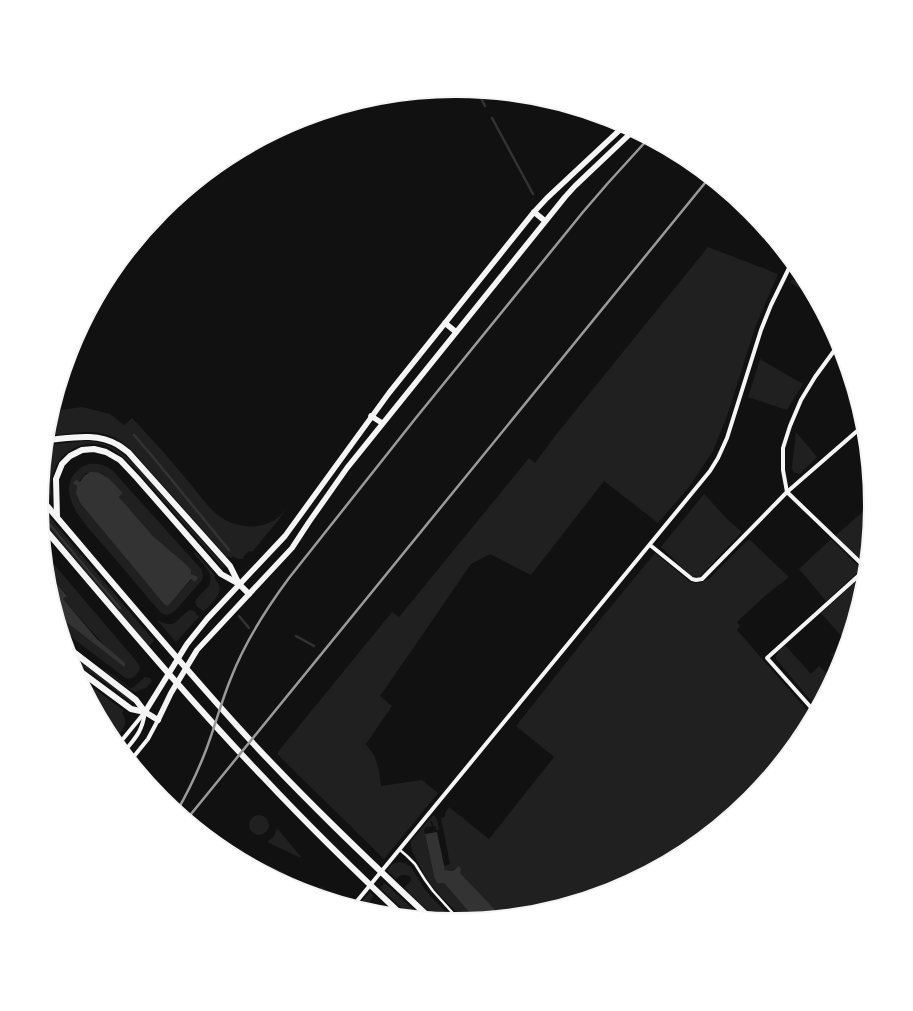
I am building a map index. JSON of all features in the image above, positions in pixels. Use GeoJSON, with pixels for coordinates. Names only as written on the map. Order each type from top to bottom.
{"type":"FeatureCollection","features":[{"type":"Feature","properties":{"kind":"main road"},"geometry":{"type":"LineString","coordinates":[[53,439],[86,436],[104,439],[118,445],[128,452],[230,566],[239,584]]}},
{"type":"Feature","properties":{"kind":"main road"},"geometry":{"type":"LineString","coordinates":[[57,517],[56,479],[62,464],[70,456],[82,450],[94,449],[106,452],[120,460],[137,478],[221,574],[239,584],[249,594]]}},
{"type":"Feature","properties":{"kind":"main road"},"geometry":{"type":"LineString","coordinates":[[48,507],[239,728],[330,822],[424,913]]}},
{"type":"Feature","properties":{"kind":"main road"},"geometry":{"type":"LineString","coordinates":[[49,534],[223,734],[263,777],[396,910]]}},
{"type":"Feature","properties":{"kind":"main road"},"geometry":{"type":"LineString","coordinates":[[76,654],[136,700],[145,712]]}},
{"type":"Feature","properties":{"kind":"main road"},"geometry":{"type":"LineString","coordinates":[[85,675],[131,709],[145,712],[158,720]]}},
{"type":"Feature","properties":{"kind":"street"},"geometry":{"type":"LineString","coordinates":[[122,740],[145,712],[187,644],[207,619],[285,536],[371,416],[534,212],[619,131]]}},
{"type":"Feature","properties":{"kind":"street"},"geometry":{"type":"LineString","coordinates":[[134,756],[148,739],[170,693],[197,650],[292,548],[347,468],[545,221],[575,186],[629,135]]}},
{"type":"Feature","properties":{"kind":"street"},"geometry":{"type":"LineString","coordinates":[[534,212],[545,221]]}},
{"type":"Feature","properties":{"kind":"street"},"geometry":{"type":"LineString","coordinates":[[357,901],[710,471],[718,458],[726,438],[761,330],[789,268]]}},
{"type":"Feature","properties":{"kind":"street"},"geometry":{"type":"LineString","coordinates":[[445,323],[456,332]]}},
{"type":"Feature","properties":{"kind":"street"},"geometry":{"type":"LineString","coordinates":[[835,350],[801,400],[783,448],[783,470],[787,492],[861,564]]}},
{"type":"Feature","properties":{"kind":"street"},"geometry":{"type":"LineString","coordinates":[[371,416],[382,423]]}},
{"type":"Feature","properties":{"kind":"street"},"geometry":{"type":"LineString","coordinates":[[650,545],[692,579],[702,579],[787,492],[858,430]]}},
{"type":"Feature","properties":{"kind":"street"},"geometry":{"type":"LineString","coordinates":[[811,708],[767,658],[859,575]]}},
{"type":"Feature","properties":{"kind":"street"},"geometry":{"type":"LineString","coordinates":[[128,747],[139,733],[143,724],[145,712]]}},
{"type":"Feature","properties":{"kind":"lane"},"geometry":{"type":"LineString","coordinates":[[399,849],[415,864],[433,891],[454,914]]}},
{"type":"Feature","properties":{"kind":"shaded area"},"geometry":{"type":"Polygon","coordinates":[[[708,247],[778,274],[756,325],[727,416],[713,451],[689,487],[658,523],[604,481],[531,575],[490,554],[471,564],[380,696],[392,706],[366,744],[375,757],[379,770],[381,786],[422,780],[438,793],[384,859],[277,754],[392,612],[399,617],[529,458],[535,463],[555,436],[708,247]]]}},
{"type":"Feature","properties":{"kind":"shaded area"},"geometry":{"type":"Polygon","coordinates":[[[792,280],[797,280],[804,292],[790,282],[792,280]]]}},
{"type":"Feature","properties":{"kind":"shaded area"},"geometry":{"type":"Polygon","coordinates":[[[760,359],[803,384],[787,410],[748,397],[760,359]]]}},
{"type":"Feature","properties":{"kind":"shaded area"},"geometry":{"type":"Polygon","coordinates":[[[82,407],[110,414],[124,425],[132,418],[186,478],[212,510],[219,516],[234,524],[251,527],[260,526],[276,519],[290,504],[252,552],[249,551],[243,559],[238,559],[233,556],[231,558],[226,556],[126,445],[116,438],[95,432],[54,435],[60,410],[82,407]]]}},
{"type":"Feature","properties":{"kind":"shaded area"},"geometry":{"type":"Polygon","coordinates":[[[796,432],[817,457],[800,474],[793,472],[792,467],[796,432]]]}},
{"type":"Feature","properties":{"kind":"shaded area"},"geometry":{"type":"Polygon","coordinates":[[[93,441],[108,445],[126,456],[225,567],[223,568],[133,466],[119,454],[103,445],[81,445],[63,456],[53,475],[51,486],[52,497],[48,493],[52,444],[93,441]]]}},
{"type":"Feature","properties":{"kind":"shaded area"},"geometry":{"type":"Polygon","coordinates":[[[89,464],[99,464],[108,467],[113,471],[202,570],[202,580],[175,611],[166,615],[161,613],[77,513],[69,494],[69,488],[75,473],[83,466],[89,464]],[[86,473],[80,480],[77,487],[77,495],[80,503],[164,604],[169,605],[192,579],[195,582],[198,578],[191,574],[191,570],[188,566],[153,536],[119,497],[123,493],[102,473],[86,473]]]}},
{"type":"Feature","properties":{"kind":"shaded area"},"geometry":{"type":"Polygon","coordinates":[[[90,472],[100,473],[112,482],[123,493],[119,497],[153,536],[188,566],[191,570],[191,574],[198,578],[195,582],[191,579],[169,605],[167,606],[164,604],[80,503],[76,493],[77,486],[73,483],[76,480],[80,482],[84,476],[90,472]]]}},
{"type":"Feature","properties":{"kind":"shaded area"},"geometry":{"type":"Polygon","coordinates":[[[704,494],[729,521],[742,532],[699,577],[691,576],[661,547],[704,494]]]}},
{"type":"Feature","properties":{"kind":"shaded area"},"geometry":{"type":"Polygon","coordinates":[[[865,510],[862,562],[835,536],[865,510]]]}},
{"type":"Feature","properties":{"kind":"shaded area"},"geometry":{"type":"Polygon","coordinates":[[[48,516],[154,641],[149,646],[49,528],[48,516]]]}},
{"type":"Feature","properties":{"kind":"shaded area"},"geometry":{"type":"Polygon","coordinates":[[[831,539],[858,566],[858,572],[826,601],[799,569],[831,539]]]}},
{"type":"Feature","properties":{"kind":"shaded area"},"geometry":{"type":"Polygon","coordinates":[[[750,540],[789,577],[765,596],[737,622],[740,626],[737,630],[809,712],[796,732],[764,775],[726,813],[705,830],[661,859],[613,883],[588,892],[536,906],[497,912],[455,868],[453,871],[445,870],[444,866],[450,864],[441,818],[445,817],[445,813],[449,807],[489,839],[554,757],[516,726],[655,553],[690,582],[700,583],[710,578],[746,542],[750,540]]]}},
{"type":"Feature","properties":{"kind":"shaded area"},"geometry":{"type":"Polygon","coordinates":[[[195,552],[215,575],[214,577],[219,584],[220,589],[218,596],[204,611],[197,607],[195,602],[208,587],[211,578],[207,569],[194,554],[195,552]]]}},
{"type":"Feature","properties":{"kind":"shaded area"},"geometry":{"type":"Polygon","coordinates":[[[51,561],[138,663],[140,667],[139,671],[134,677],[128,679],[124,677],[70,636],[65,621],[123,666],[63,599],[67,595],[55,581],[51,561]]]}},
{"type":"Feature","properties":{"kind":"shaded area"},"geometry":{"type":"Polygon","coordinates":[[[55,582],[67,596],[63,599],[97,639],[125,663],[125,666],[65,621],[55,582]]]}},
{"type":"Feature","properties":{"kind":"shaded area"},"geometry":{"type":"Polygon","coordinates":[[[855,582],[857,584],[843,638],[821,613],[855,582]]]}},
{"type":"Feature","properties":{"kind":"shaded area"},"geometry":{"type":"Polygon","coordinates":[[[190,610],[194,611],[199,617],[176,642],[157,620],[164,623],[173,624],[190,610]]]}},
{"type":"Feature","properties":{"kind":"shaded area"},"geometry":{"type":"Polygon","coordinates":[[[785,645],[811,674],[819,666],[828,675],[813,704],[776,659],[778,652],[785,645]]]}},
{"type":"Feature","properties":{"kind":"shaded area"},"geometry":{"type":"Polygon","coordinates":[[[840,646],[835,659],[831,655],[840,646]]]}},
{"type":"Feature","properties":{"kind":"shaded area"},"geometry":{"type":"Polygon","coordinates":[[[78,660],[133,702],[132,703],[80,665],[78,660]]]}},
{"type":"Feature","properties":{"kind":"shaded area"},"geometry":{"type":"Polygon","coordinates":[[[106,670],[130,688],[134,687],[145,677],[150,678],[152,681],[146,688],[136,692],[131,690],[105,671],[106,670]]]}},
{"type":"Feature","properties":{"kind":"shaded area"},"geometry":{"type":"Polygon","coordinates":[[[90,685],[124,711],[122,713],[125,724],[119,735],[90,685]]]}},
{"type":"Feature","properties":{"kind":"shaded area"},"geometry":{"type":"Polygon","coordinates":[[[259,815],[266,818],[269,825],[266,832],[259,835],[252,832],[249,825],[252,818],[259,815]]]}},
{"type":"Feature","properties":{"kind":"shaded area"},"geometry":{"type":"Polygon","coordinates":[[[433,815],[435,816],[439,830],[436,830],[436,826],[434,826],[431,820],[432,826],[426,827],[424,830],[434,876],[444,883],[470,913],[458,914],[428,881],[412,851],[411,841],[433,815]]]}},
{"type":"Feature","properties":{"kind":"shaded area"},"geometry":{"type":"Polygon","coordinates":[[[277,828],[301,858],[267,842],[274,836],[277,828]]]}},
{"type":"Feature","properties":{"kind":"shaded area"},"geometry":{"type":"Polygon","coordinates":[[[437,832],[445,870],[453,871],[459,866],[461,869],[460,873],[497,912],[470,913],[444,883],[437,883],[434,876],[425,834],[437,832]]]}},
{"type":"Feature","properties":{"kind":"shaded area"},"geometry":{"type":"Polygon","coordinates":[[[249,857],[285,873],[287,877],[276,872],[249,857]]]}},
{"type":"Feature","properties":{"kind":"shaded area"},"geometry":{"type":"Polygon","coordinates":[[[398,862],[405,863],[411,867],[425,890],[447,914],[431,913],[404,888],[411,881],[411,878],[409,876],[402,875],[396,879],[387,870],[391,865],[398,862]]]}},
{"type":"Feature","properties":{"kind":"shaded area"},"geometry":{"type":"Polygon","coordinates":[[[385,883],[416,912],[406,911],[380,888],[385,883]]]}},
{"type":"Feature","properties":{"kind":"shaded area"},"geometry":{"type":"Polygon","coordinates":[[[321,887],[335,895],[325,892],[319,890],[321,887]]]}},
{"type":"Feature","properties":{"kind":"shaded area"},"geometry":{"type":"Polygon","coordinates":[[[370,892],[373,895],[370,904],[362,903],[362,901],[370,892]]]}},
{"type":"Feature","properties":{"kind":"waterway"},"geometry":{"type":"LineString","coordinates":[[481,98],[485,106]]}},
{"type":"Feature","properties":{"kind":"waterway"},"geometry":{"type":"LineString","coordinates":[[492,118],[533,194]]}},
{"type":"Feature","properties":{"kind":"waterway"},"geometry":{"type":"LineString","coordinates":[[134,435],[229,550]]}},
{"type":"Feature","properties":{"kind":"waterway"},"geometry":{"type":"LineString","coordinates":[[49,523],[120,608]]}},
{"type":"Feature","properties":{"kind":"waterway"},"geometry":{"type":"LineString","coordinates":[[239,616],[249,628]]}},
{"type":"Feature","properties":{"kind":"waterway"},"geometry":{"type":"LineString","coordinates":[[296,636],[314,646]]}},
{"type":"Feature","properties":{"kind":"railway"},"geometry":{"type":"LineString","coordinates":[[180,806],[203,758],[227,687],[243,652],[264,614],[280,590],[415,419],[583,212],[644,143]]}},
{"type":"Feature","properties":{"kind":"railway"},"geometry":{"type":"LineString","coordinates":[[190,815],[706,182]]}}]}
